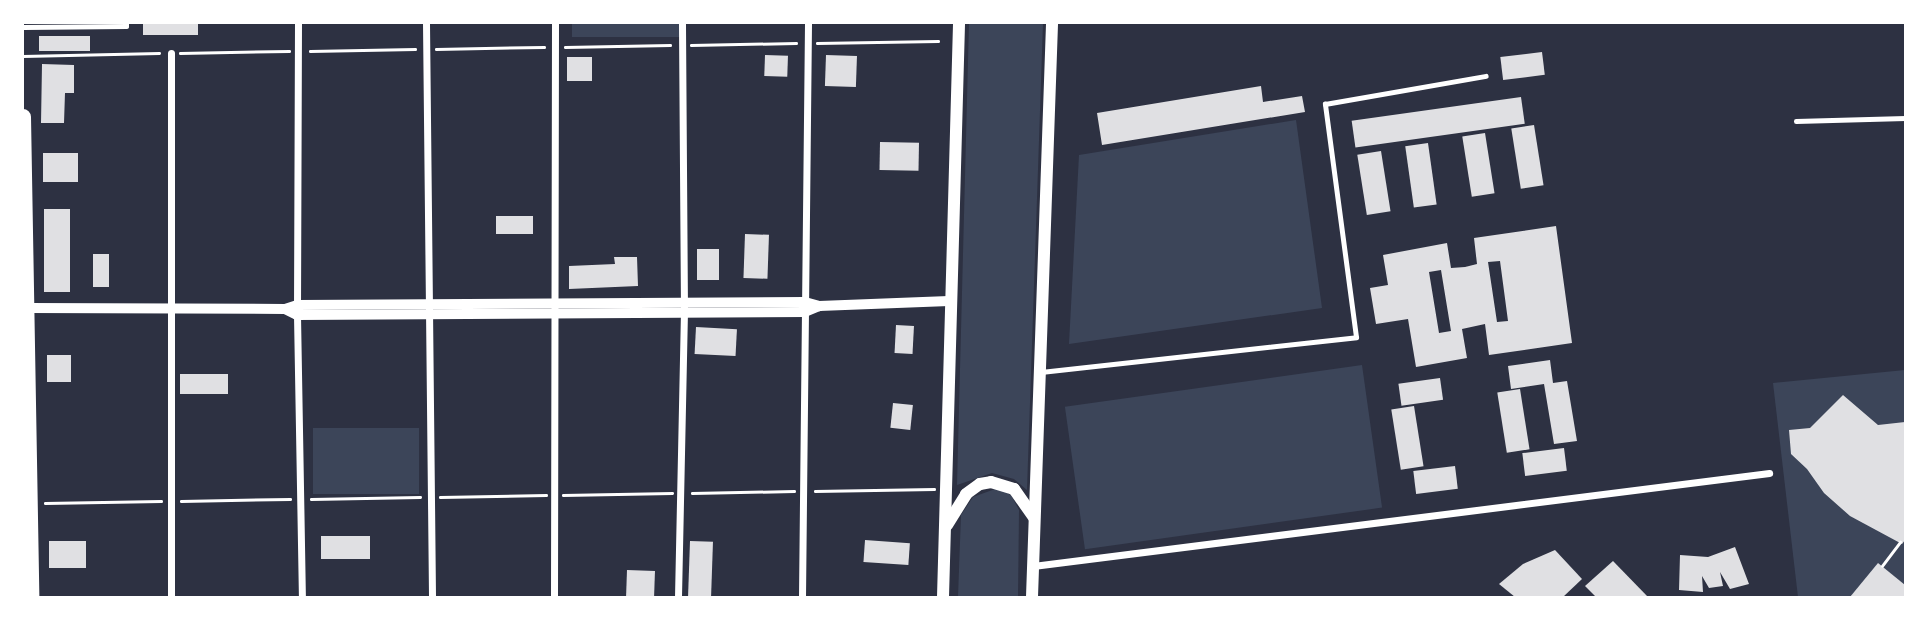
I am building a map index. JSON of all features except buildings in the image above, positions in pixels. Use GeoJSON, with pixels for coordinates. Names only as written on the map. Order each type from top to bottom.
{"type":"FeatureCollection","features":[{"type":"Feature","properties":{"kind":"highway"},"geometry":{"type":"LineString","coordinates":[[23,117],[27,497],[31,597]]}},
{"type":"Feature","properties":{"kind":"main road"},"geometry":{"type":"LineString","coordinates":[[943,597],[949,301],[959,23]]}},
{"type":"Feature","properties":{"kind":"main road"},"geometry":{"type":"LineString","coordinates":[[1032,597],[1052,23]]}},
{"type":"Feature","properties":{"kind":"main road"},"geometry":{"type":"LineString","coordinates":[[945,529],[966,494],[980,484],[992,482],[1006,484],[1021,495],[1036,522]]}},
{"type":"Feature","properties":{"kind":"street"},"geometry":{"type":"LineString","coordinates":[[298,23],[297,310],[302,597]]}},
{"type":"Feature","properties":{"kind":"street"},"geometry":{"type":"LineString","coordinates":[[426,23],[432,597]]}},
{"type":"Feature","properties":{"kind":"street"},"geometry":{"type":"LineString","coordinates":[[554,597],[555,23]]}},
{"type":"Feature","properties":{"kind":"street"},"geometry":{"type":"LineString","coordinates":[[678,597],[684,308],[682,23]]}},
{"type":"Feature","properties":{"kind":"street"},"geometry":{"type":"LineString","coordinates":[[802,597],[808,23]]}},
{"type":"Feature","properties":{"kind":"street"},"geometry":{"type":"LineString","coordinates":[[171,53],[171,597]]}},
{"type":"Feature","properties":{"kind":"street"},"geometry":{"type":"LineString","coordinates":[[27,308],[684,308],[805,307],[949,301]]}},
{"type":"Feature","properties":{"kind":"street"},"geometry":{"type":"LineString","coordinates":[[1034,566],[1769,473]]}},
{"type":"Feature","properties":{"kind":"lane"},"geometry":{"type":"LineString","coordinates":[[23,27],[126,26],[126,23]]}},
{"type":"Feature","properties":{"kind":"lane"},"geometry":{"type":"LineString","coordinates":[[1041,373],[1356,337],[1325,104],[1486,76]]}},
{"type":"Feature","properties":{"kind":"lane"},"geometry":{"type":"LineString","coordinates":[[1796,121],[1905,118]]}},
{"type":"Feature","properties":{"kind":"path"},"geometry":{"type":"LineString","coordinates":[[23,55],[937,41]]}},
{"type":"Feature","properties":{"kind":"path"},"geometry":{"type":"LineString","coordinates":[[27,497],[171,501],[934,489]]}},
{"type":"Feature","properties":{"kind":"path"},"geometry":{"type":"LineString","coordinates":[[1882,566],[1900,542]]}},
{"type":"Feature","properties":{"kind":"shaded area"},"geometry":{"type":"Polygon","coordinates":[[[572,23],[680,23],[680,37],[572,37],[572,23]]]}},
{"type":"Feature","properties":{"kind":"shaded area"},"geometry":{"type":"Polygon","coordinates":[[[969,23],[1043,23],[1027,490],[1014,479],[992,473],[957,485],[969,23]]]}},
{"type":"Feature","properties":{"kind":"shaded area"},"geometry":{"type":"Polygon","coordinates":[[[1296,120],[1322,308],[1069,344],[1079,155],[1296,120]]]}},
{"type":"Feature","properties":{"kind":"shaded area"},"geometry":{"type":"Polygon","coordinates":[[[1362,365],[1382,508],[1085,549],[1065,407],[1362,365]]]}},
{"type":"Feature","properties":{"kind":"shaded area"},"geometry":{"type":"Polygon","coordinates":[[[1905,370],[1905,597],[1798,597],[1773,383],[1905,370]]]}},
{"type":"Feature","properties":{"kind":"shaded area"},"geometry":{"type":"Polygon","coordinates":[[[313,428],[419,428],[419,494],[313,494],[313,428]]]}},
{"type":"Feature","properties":{"kind":"shaded area"},"geometry":{"type":"Polygon","coordinates":[[[998,488],[1011,495],[1019,510],[1018,597],[958,597],[961,515],[973,497],[998,488]]]}}]}
